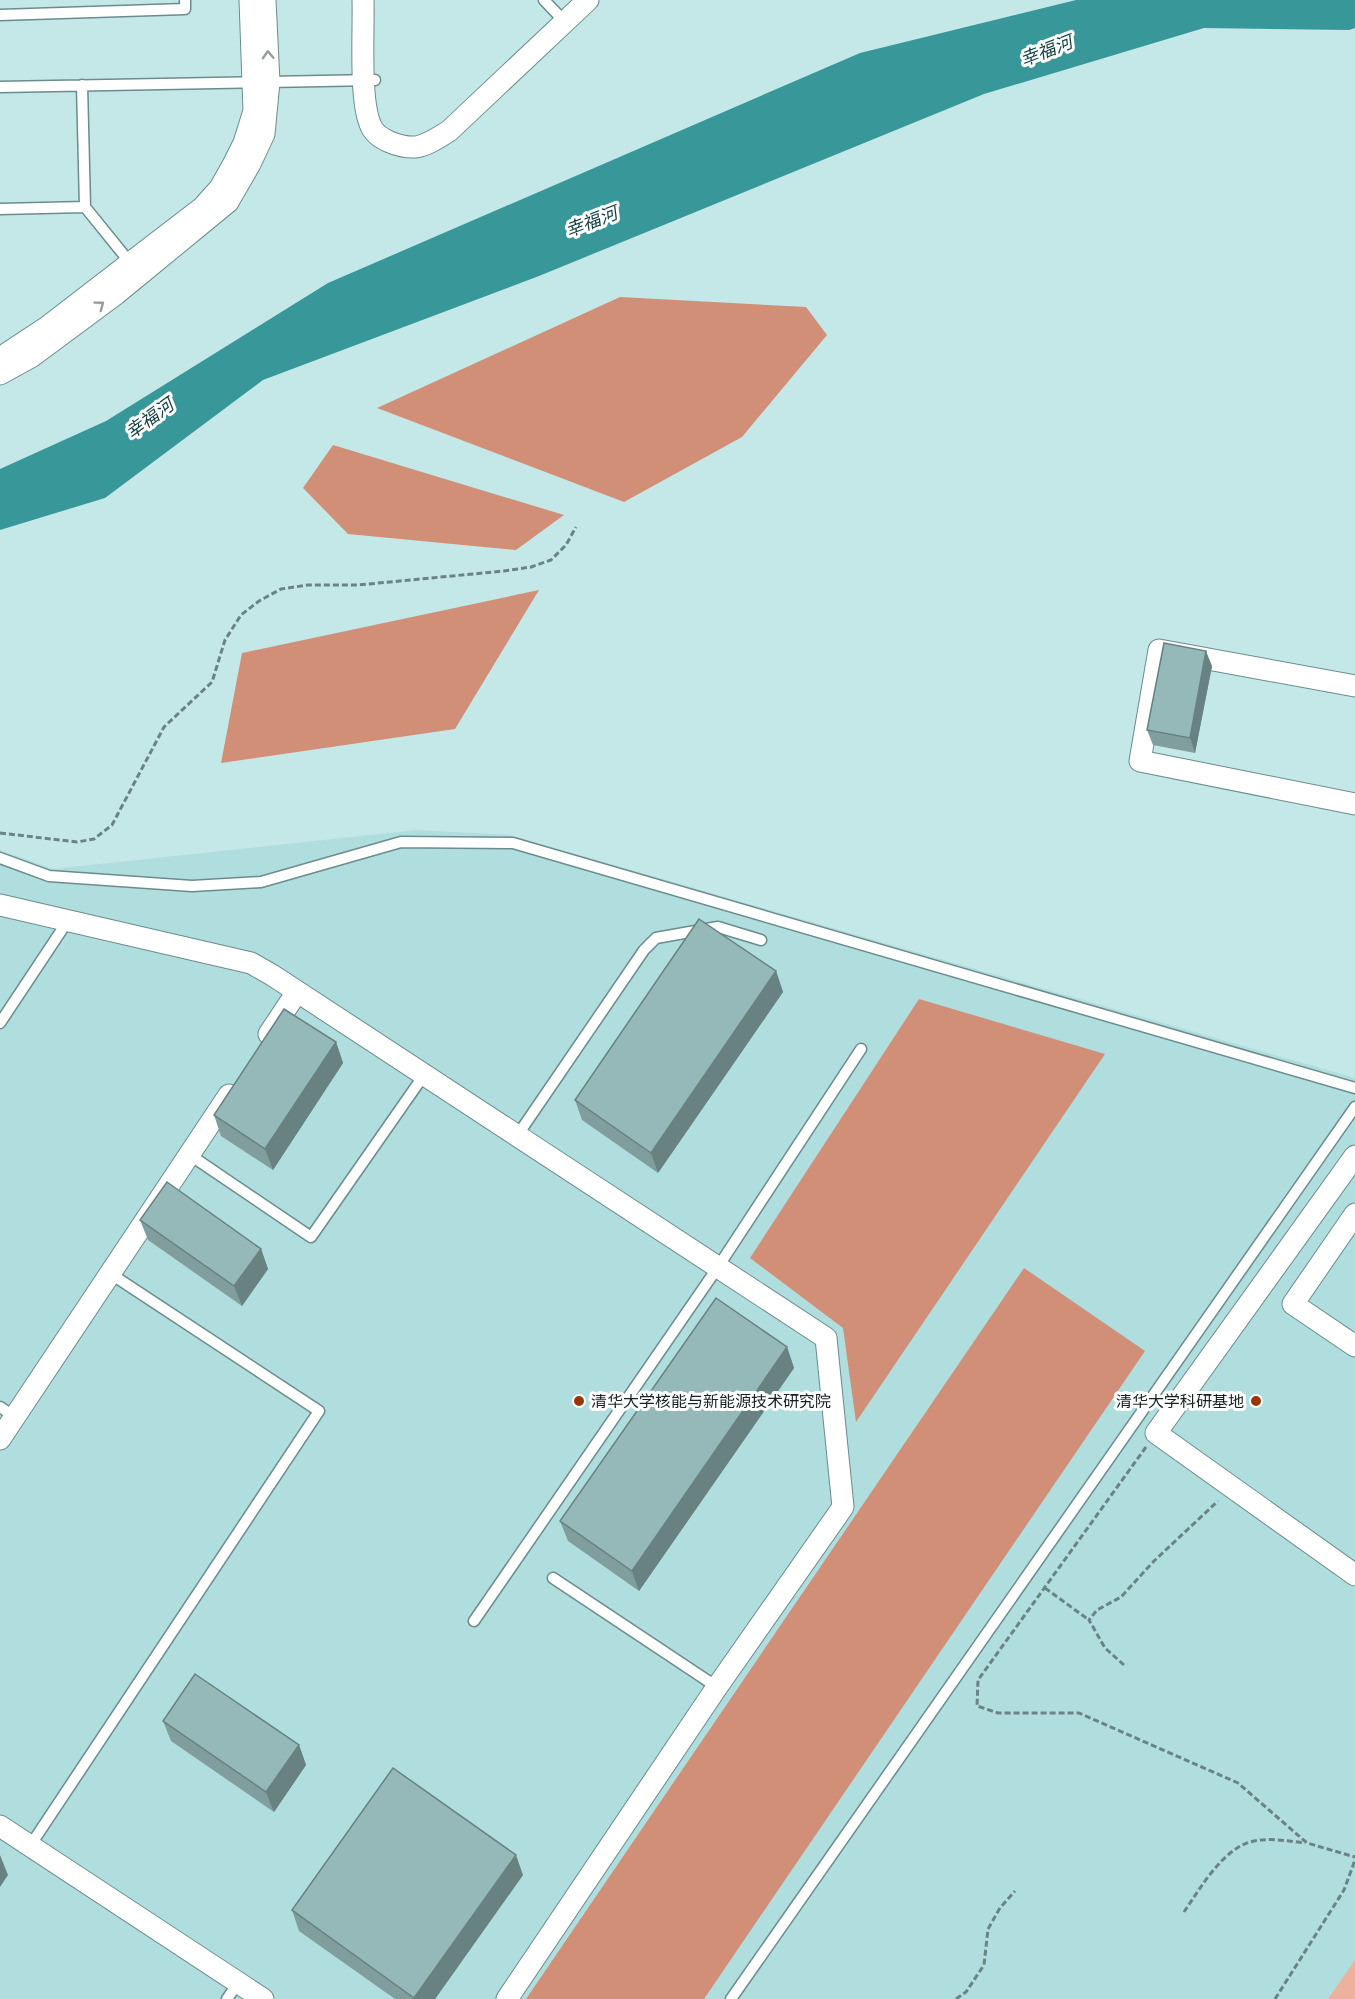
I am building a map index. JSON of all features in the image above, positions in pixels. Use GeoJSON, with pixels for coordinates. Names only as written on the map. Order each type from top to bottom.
{"type":"FeatureCollection","features":[{"type":"Feature","properties":{"kind":"street"},"geometry":{"type":"LineString","coordinates":[[0,358],[135,268],[228,202],[264,134],[261,82],[250,0]]}},
{"type":"Feature","properties":{"kind":"street"},"geometry":{"type":"LineString","coordinates":[[261,82],[265,0]]}},
{"type":"Feature","properties":{"kind":"street"},"geometry":{"type":"LineString","coordinates":[[363,0],[370,80]]}},
{"type":"Feature","properties":{"kind":"street"},"geometry":{"type":"LineString","coordinates":[[375,0],[367,114],[372,128],[381,137],[395,144],[415,147],[432,141],[449,131],[558,8],[588,0]]}},
{"type":"Feature","properties":{"kind":"street"},"geometry":{"type":"LineString","coordinates":[[0,374],[31,357],[135,268]]}},
{"type":"Feature","properties":{"kind":"street"},"geometry":{"type":"LineString","coordinates":[[1355,686],[1158,650],[1140,761],[1355,804]]}},
{"type":"Feature","properties":{"kind":"street"},"geometry":{"type":"LineString","coordinates":[[0,905],[251,963],[826,1338],[843,1507],[717,1687],[507,1999]]}},
{"type":"Feature","properties":{"kind":"street"},"geometry":{"type":"LineString","coordinates":[[259,1049],[297,992]]}},
{"type":"Feature","properties":{"kind":"street"},"geometry":{"type":"LineString","coordinates":[[0,1439],[7,1412],[111,1274],[240,1078]]}},
{"type":"Feature","properties":{"kind":"street"},"geometry":{"type":"LineString","coordinates":[[1355,1156],[1156,1433],[1355,1575]]}},
{"type":"Feature","properties":{"kind":"street"},"geometry":{"type":"LineString","coordinates":[[1355,1214],[1293,1304],[1355,1346]]}},
{"type":"Feature","properties":{"kind":"street"},"geometry":{"type":"LineString","coordinates":[[0,1826],[233,1991],[263,1999]]}},
{"type":"Feature","properties":{"kind":"lane"},"geometry":{"type":"LineString","coordinates":[[0,15],[185,9],[185,0]]}},
{"type":"Feature","properties":{"kind":"lane"},"geometry":{"type":"LineString","coordinates":[[0,87],[370,80]]}},
{"type":"Feature","properties":{"kind":"lane"},"geometry":{"type":"LineString","coordinates":[[82,85],[85,207],[135,268]]}},
{"type":"Feature","properties":{"kind":"lane"},"geometry":{"type":"LineString","coordinates":[[0,209],[85,207]]}},
{"type":"Feature","properties":{"kind":"lane"},"geometry":{"type":"LineString","coordinates":[[0,858],[49,876],[192,886],[261,882],[401,842],[513,843],[1355,1088]]}},
{"type":"Feature","properties":{"kind":"lane"},"geometry":{"type":"LineString","coordinates":[[0,1023],[67,922]]}},
{"type":"Feature","properties":{"kind":"lane"},"geometry":{"type":"LineString","coordinates":[[517,1136],[644,950],[656,938],[718,927],[761,940]]}},
{"type":"Feature","properties":{"kind":"lane"},"geometry":{"type":"LineString","coordinates":[[474,1621],[718,1267],[861,1049]]}},
{"type":"Feature","properties":{"kind":"lane"},"geometry":{"type":"LineString","coordinates":[[190,1155],[311,1237],[424,1075]]}},
{"type":"Feature","properties":{"kind":"lane"},"geometry":{"type":"LineString","coordinates":[[731,1999],[1355,1107]]}},
{"type":"Feature","properties":{"kind":"lane"},"geometry":{"type":"LineString","coordinates":[[30,1846],[319,1412],[111,1274]]}},
{"type":"Feature","properties":{"kind":"lane"},"geometry":{"type":"LineString","coordinates":[[553,1578],[717,1687]]}},
{"type":"Feature","properties":{"kind":"path"},"geometry":{"type":"LineString","coordinates":[[0,833],[77,842],[94,839],[112,825],[165,727],[212,682],[225,640],[242,615],[259,601],[281,589],[308,585],[358,585],[531,567],[551,560],[566,545],[576,527]]}},
{"type":"Feature","properties":{"kind":"path"},"geometry":{"type":"LineString","coordinates":[[1156,1433],[978,1680],[976,1706],[998,1713],[1079,1713],[1154,1748],[1238,1783],[1307,1843]]}},
{"type":"Feature","properties":{"kind":"path"},"geometry":{"type":"LineString","coordinates":[[1089,1620],[1097,1610],[1121,1597],[1154,1561],[1231,1487]]}},
{"type":"Feature","properties":{"kind":"path"},"geometry":{"type":"LineString","coordinates":[[1044,1587],[1089,1620],[1105,1648],[1124,1665]]}},
{"type":"Feature","properties":{"kind":"path"},"geometry":{"type":"LineString","coordinates":[[1184,1912],[1226,1856],[1249,1842],[1273,1840],[1307,1843],[1355,1858],[1344,1890],[1275,1999]]}},
{"type":"Feature","properties":{"kind":"path"},"geometry":{"type":"LineString","coordinates":[[956,1999],[966,1992],[984,1965],[988,1929],[1000,1908],[1015,1891]]}},
{"type":"Feature","properties":{"kind":"shaded area"},"geometry":{"type":"Polygon","coordinates":[[[620,297],[806,307],[827,335],[742,437],[624,502],[377,408],[620,297]]]}},
{"type":"Feature","properties":{"kind":"shaded area"},"geometry":{"type":"Polygon","coordinates":[[[333,445],[564,515],[516,550],[348,534],[303,488],[333,445]]]}},
{"type":"Feature","properties":{"kind":"shaded area"},"geometry":{"type":"Polygon","coordinates":[[[539,590],[455,729],[221,763],[242,653],[539,590]]]}},
{"type":"Feature","properties":{"kind":"shaded area","name":"清华大学核能与新能源技术研究院"},"geometry":{"type":"Polygon","coordinates":[[[416,830],[509,835],[1355,1078],[1355,1999],[0,1999],[0,850],[53,869],[416,830]]]}},
{"type":"Feature","properties":{"kind":"shaded area"},"geometry":{"type":"Polygon","coordinates":[[[919,999],[1105,1054],[856,1422],[843,1328],[750,1258],[919,999]]]}},
{"type":"Feature","properties":{"kind":"shaded area"},"geometry":{"type":"Polygon","coordinates":[[[1024,1268],[1145,1351],[704,1999],[526,1999],[1024,1268]]]}},
{"type":"Feature","properties":{"kind":"shaded area"},"geometry":{"type":"Polygon","coordinates":[[[1355,1960],[1355,1999],[1328,1999],[1355,1960]]]}},
{"type":"Feature","properties":{"kind":"water","name":"幸福河"},"geometry":{"type":"Polygon","coordinates":[[[1076,0],[1355,0],[1355,28],[1349,30],[1204,28],[984,94],[539,276],[263,380],[105,498],[0,530],[0,469],[106,421],[328,283],[860,53],[1076,0]]]}},
{"type":"Feature","properties":{"kind":"building"},"geometry":{"type":"Polygon","coordinates":[[[1164,643],[1206,651],[1190,738],[1147,730],[1164,643]]]}},
{"type":"Feature","properties":{"kind":"building"},"geometry":{"type":"Polygon","coordinates":[[[699,919],[776,971],[651,1153],[575,1100],[699,919]]]}},
{"type":"Feature","properties":{"kind":"building"},"geometry":{"type":"Polygon","coordinates":[[[284,1009],[336,1042],[265,1149],[214,1115],[284,1009]]]}},
{"type":"Feature","properties":{"kind":"building"},"geometry":{"type":"Polygon","coordinates":[[[167,1182],[261,1249],[234,1286],[140,1220],[167,1182]]]}},
{"type":"Feature","properties":{"kind":"building"},"geometry":{"type":"Polygon","coordinates":[[[716,1298],[787,1347],[632,1571],[560,1521],[716,1298]]]}},
{"type":"Feature","properties":{"kind":"building"},"geometry":{"type":"Polygon","coordinates":[[[195,1674],[299,1745],[266,1792],[163,1721],[195,1674]]]}},
{"type":"Feature","properties":{"kind":"building"},"geometry":{"type":"Polygon","coordinates":[[[393,1768],[516,1855],[414,1998],[292,1910],[393,1768]]]}},
{"type":"Feature","properties":{"kind":"place","name":"清华大学核能与新能源技术研究院"},"geometry":{"type":"Point","coordinates":[579,1401]}},
{"type":"Feature","properties":{"kind":"place","name":"清华大学科研基地"},"geometry":{"type":"Point","coordinates":[1256,1401]}}]}
